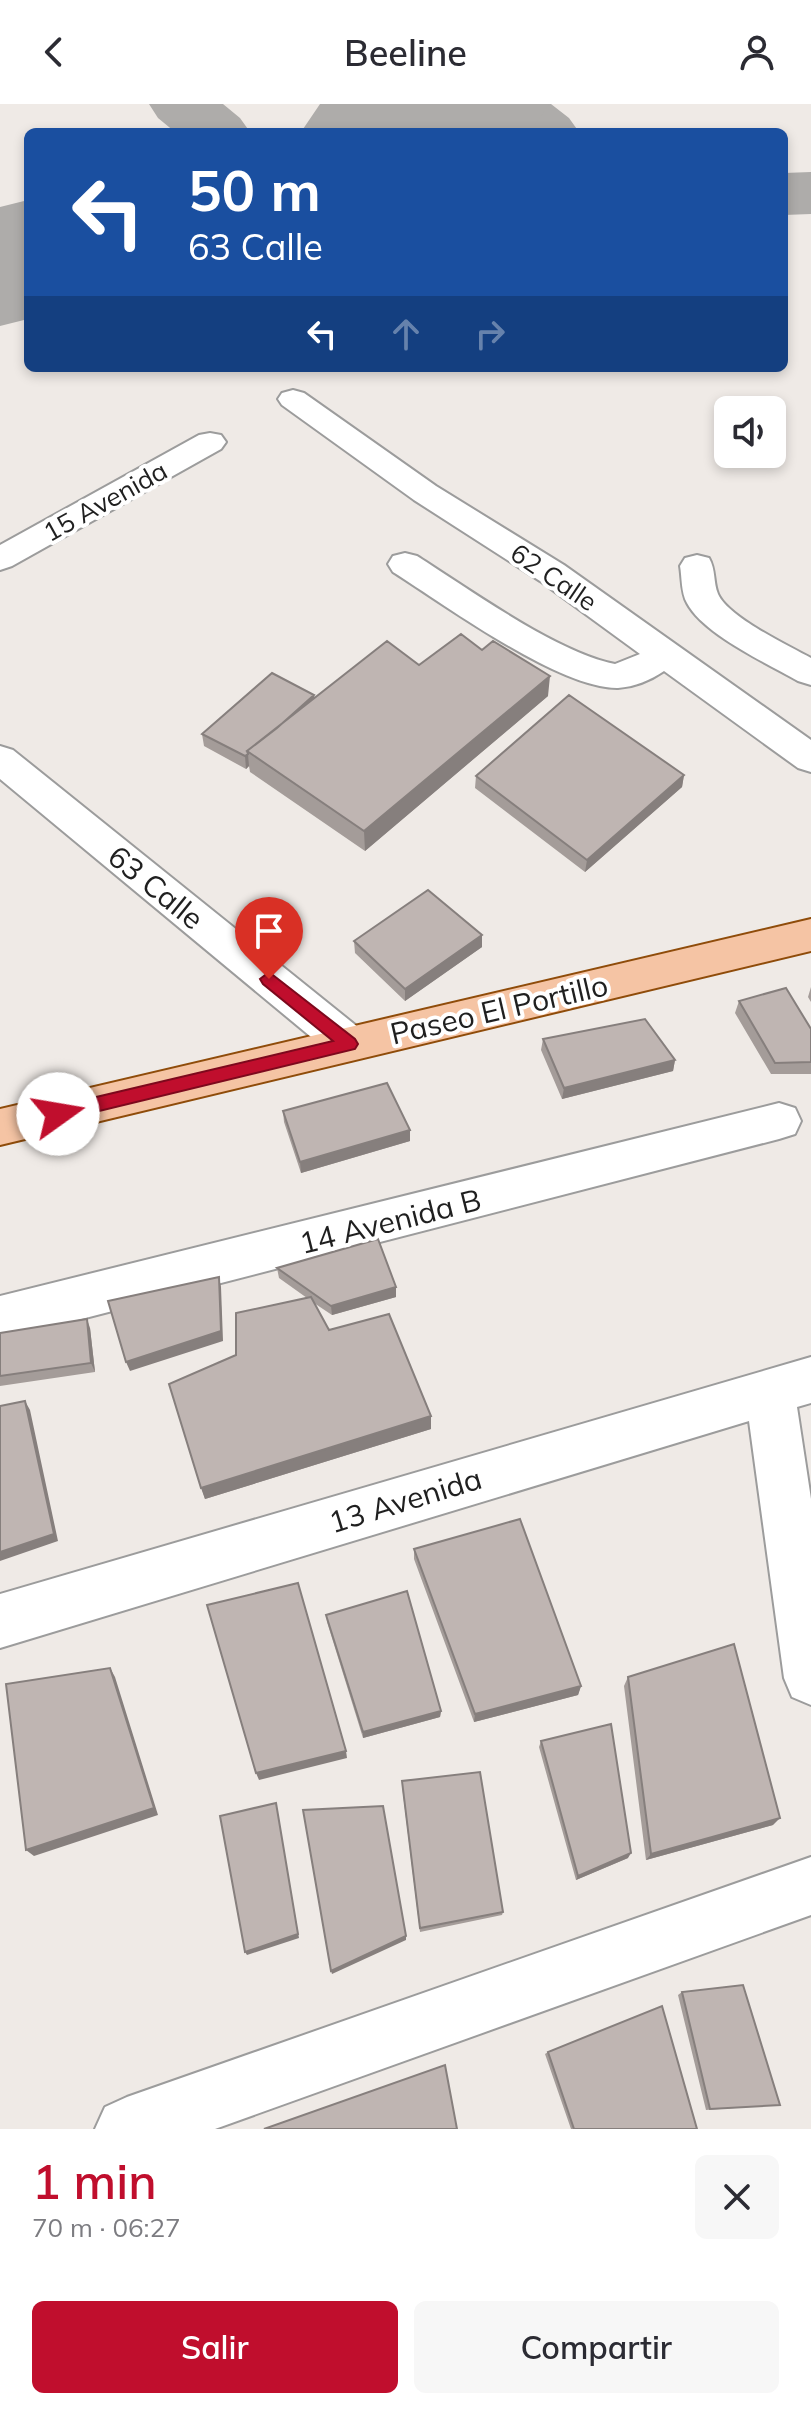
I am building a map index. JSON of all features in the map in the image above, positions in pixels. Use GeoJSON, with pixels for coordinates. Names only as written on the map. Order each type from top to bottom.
{"type":"FeatureCollection","features":[{"type":"Feature","properties":{"kind":"main road","name":"Paseo El Portillo"},"geometry":{"type":"LineString","coordinates":[[0,1127],[811,935]]}},
{"type":"Feature","properties":{"kind":"street","name":"62 Calle"},"geometry":{"type":"LineString","coordinates":[[293,399],[425,493],[552,573],[811,759]]}},
{"type":"Feature","properties":{"kind":"street","name":"15 Avenida"},"geometry":{"type":"LineString","coordinates":[[0,559],[210,442]]}},
{"type":"Feature","properties":{"kind":"street"},"geometry":{"type":"LineString","coordinates":[[405,564],[570,663],[611,676],[633,675],[665,654]]}},
{"type":"Feature","properties":{"kind":"street"},"geometry":{"type":"LineString","coordinates":[[697,566],[702,600],[740,634],[811,673]]}},
{"type":"Feature","properties":{"kind":"street","name":"63 Calle"},"geometry":{"type":"LineString","coordinates":[[0,759],[349,1044]]}},
{"type":"Feature","properties":{"kind":"street","name":"14 Avenida B"},"geometry":{"type":"LineString","coordinates":[[0,1318],[779,1121]]}},
{"type":"Feature","properties":{"kind":"street"},"geometry":{"type":"LineString","coordinates":[[791,1386],[811,1678]]}},
{"type":"Feature","properties":{"kind":"street","name":"13 Avenida"},"geometry":{"type":"LineString","coordinates":[[0,1621],[791,1386]]}},
{"type":"Feature","properties":{"kind":"street"},"geometry":{"type":"LineString","coordinates":[[127,2129],[811,1886]]}},
{"type":"Feature","properties":{"kind":"building"},"geometry":{"type":"Polygon","coordinates":[[[461,634],[482,650],[493,641],[550,676],[364,831],[247,751],[387,641],[419,665],[461,634]]]}},
{"type":"Feature","properties":{"kind":"building"},"geometry":{"type":"Polygon","coordinates":[[[272,673],[314,695],[247,751],[245,756],[202,734],[272,673]]]}},
{"type":"Feature","properties":{"kind":"building"},"geometry":{"type":"Polygon","coordinates":[[[569,695],[684,775],[587,860],[476,776],[569,695]]]}},
{"type":"Feature","properties":{"kind":"building"},"geometry":{"type":"Polygon","coordinates":[[[428,890],[482,935],[405,989],[354,941],[428,890]]]}},
{"type":"Feature","properties":{"kind":"building"},"geometry":{"type":"Polygon","coordinates":[[[786,988],[811,1029],[811,1062],[775,1063],[739,1001],[786,988]]]}},
{"type":"Feature","properties":{"kind":"building"},"geometry":{"type":"Polygon","coordinates":[[[645,1019],[675,1060],[564,1088],[543,1039],[645,1019]]]}},
{"type":"Feature","properties":{"kind":"building"},"geometry":{"type":"Polygon","coordinates":[[[387,1083],[410,1130],[300,1162],[283,1111],[387,1083]]]}},
{"type":"Feature","properties":{"kind":"building"},"geometry":{"type":"Polygon","coordinates":[[[378,1239],[396,1287],[331,1306],[277,1268],[378,1239]]]}},
{"type":"Feature","properties":{"kind":"building"},"geometry":{"type":"Polygon","coordinates":[[[219,1277],[221,1331],[126,1362],[108,1301],[219,1277]]]}},
{"type":"Feature","properties":{"kind":"building"},"geometry":{"type":"Polygon","coordinates":[[[311,1297],[329,1330],[389,1314],[431,1416],[201,1488],[169,1384],[236,1355],[236,1313],[311,1297]]]}},
{"type":"Feature","properties":{"kind":"building"},"geometry":{"type":"Polygon","coordinates":[[[87,1319],[91,1363],[0,1376],[0,1333],[87,1319]]]}},
{"type":"Feature","properties":{"kind":"building"},"geometry":{"type":"Polygon","coordinates":[[[25,1401],[54,1534],[0,1552],[0,1406],[25,1401]]]}},
{"type":"Feature","properties":{"kind":"building"},"geometry":{"type":"Polygon","coordinates":[[[520,1519],[581,1686],[475,1714],[414,1549],[520,1519]]]}},
{"type":"Feature","properties":{"kind":"building"},"geometry":{"type":"Polygon","coordinates":[[[298,1583],[346,1751],[256,1773],[207,1605],[298,1583]]]}},
{"type":"Feature","properties":{"kind":"building"},"geometry":{"type":"Polygon","coordinates":[[[407,1591],[441,1711],[363,1732],[326,1615],[407,1591]]]}},
{"type":"Feature","properties":{"kind":"building"},"geometry":{"type":"Polygon","coordinates":[[[734,1644],[780,1818],[651,1854],[628,1677],[734,1644]]]}},
{"type":"Feature","properties":{"kind":"building"},"geometry":{"type":"Polygon","coordinates":[[[110,1668],[154,1808],[26,1850],[6,1684],[110,1668]]]}},
{"type":"Feature","properties":{"kind":"building"},"geometry":{"type":"Polygon","coordinates":[[[611,1724],[631,1853],[578,1876],[541,1741],[611,1724]]]}},
{"type":"Feature","properties":{"kind":"building"},"geometry":{"type":"Polygon","coordinates":[[[480,1772],[503,1912],[420,1928],[402,1781],[480,1772]]]}},
{"type":"Feature","properties":{"kind":"building"},"geometry":{"type":"Polygon","coordinates":[[[276,1803],[298,1934],[245,1952],[220,1816],[276,1803]]]}},
{"type":"Feature","properties":{"kind":"building"},"geometry":{"type":"Polygon","coordinates":[[[383,1806],[406,1936],[331,1971],[303,1810],[383,1806]]]}},
{"type":"Feature","properties":{"kind":"building"},"geometry":{"type":"Polygon","coordinates":[[[743,1985],[780,2105],[710,2109],[682,1992],[743,1985]]]}},
{"type":"Feature","properties":{"kind":"building"},"geometry":{"type":"Polygon","coordinates":[[[662,2006],[697,2129],[574,2129],[548,2052],[662,2006]]]}},
{"type":"Feature","properties":{"kind":"building"},"geometry":{"type":"Polygon","coordinates":[[[445,2065],[457,2129],[264,2129],[445,2065]]]}},
{"type":"Feature","properties":{"kind":"taxiway"},"geometry":{"type":"LineString","coordinates":[[182,104],[211,128]]}},
{"type":"Feature","properties":{"kind":"taxiway"},"geometry":{"type":"LineString","coordinates":[[508,104],[540,128]]}},
{"type":"Feature","properties":{"kind":"taxiway"},"geometry":{"type":"LineString","coordinates":[[788,194],[811,193]]}},
{"type":"Feature","properties":{"kind":"taxiway"},"geometry":{"type":"LineString","coordinates":[[0,303],[24,282]]}},
{"type":"Feature","properties":{"kind":"runway"},"geometry":{"type":"LineString","coordinates":[[397,128],[466,104]]}},
{"type":"Feature","properties":{"kind":"runway"},"geometry":{"type":"LineString","coordinates":[[0,266],[24,257]]}},
{"type":"Feature","properties":{"kind":"route"},"geometry":{"type":"LineString","coordinates":[[58,1114],[349,1044],[269,979]]}}]}
